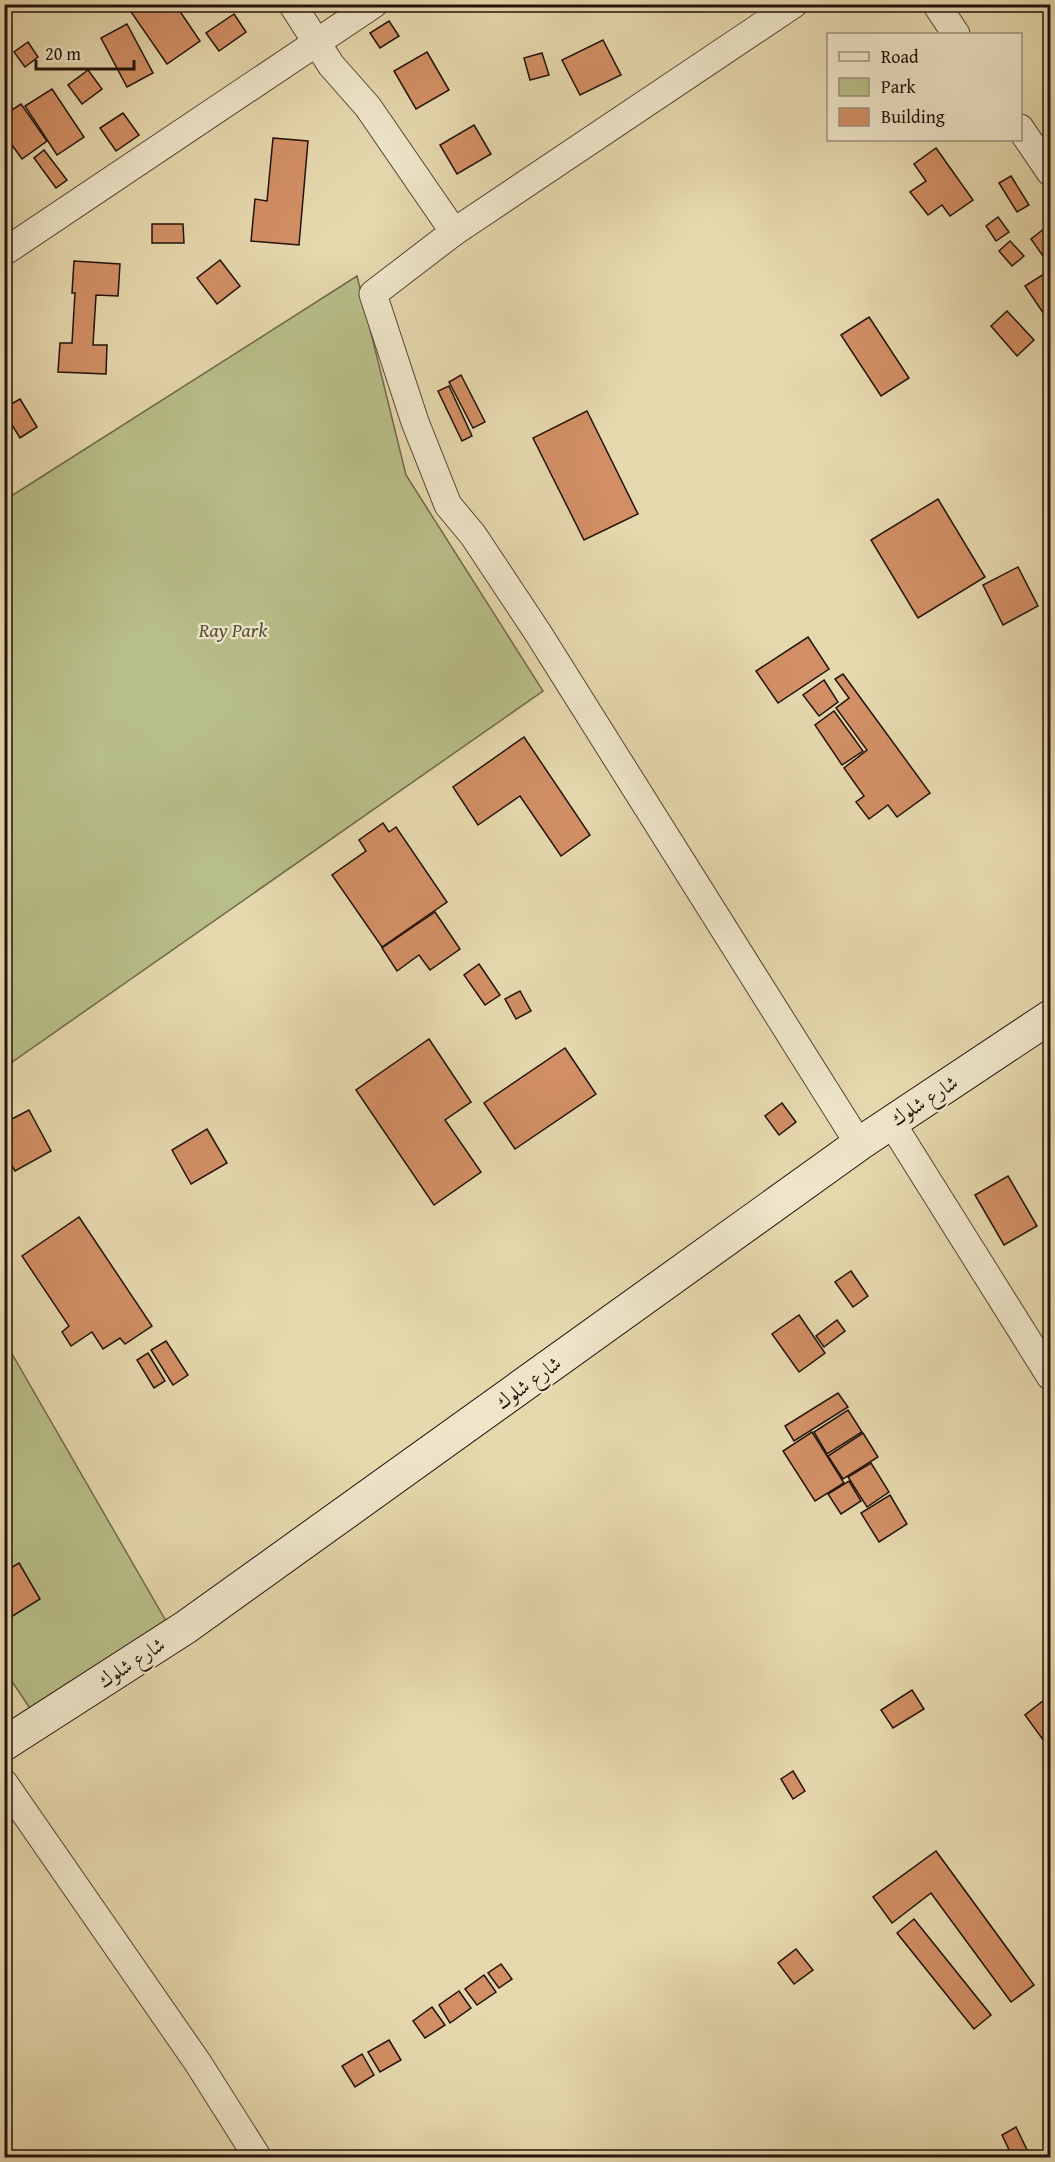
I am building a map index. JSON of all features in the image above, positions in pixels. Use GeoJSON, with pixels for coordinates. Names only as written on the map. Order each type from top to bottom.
{"type":"FeatureCollection","features":[{"type":"Feature","properties":{"kind":"street"},"geometry":{"type":"LineString","coordinates":[[292,4],[331,65],[369,107],[454,232]]}},
{"type":"Feature","properties":{"kind":"street"},"geometry":{"type":"LineString","coordinates":[[4,252],[374,4]]}},
{"type":"Feature","properties":{"kind":"street"},"geometry":{"type":"LineString","coordinates":[[794,4],[454,232],[373,294],[415,422],[448,505],[473,535],[538,633],[859,1144]]}},
{"type":"Feature","properties":{"kind":"street"},"geometry":{"type":"LineString","coordinates":[[936,4],[955,33]]}},
{"type":"Feature","properties":{"kind":"street"},"geometry":{"type":"LineString","coordinates":[[1022,131],[1050,172]]}},
{"type":"Feature","properties":{"kind":"street","name":"شارع شلوك"},"geometry":{"type":"LineString","coordinates":[[4,1744],[186,1627],[859,1144],[1050,1017]]}},
{"type":"Feature","properties":{"kind":"street"},"geometry":{"type":"LineString","coordinates":[[891,1122],[1050,1376]]}},
{"type":"Feature","properties":{"kind":"street"},"geometry":{"type":"LineString","coordinates":[[4,1783],[198,2063],[258,2157]]}},
{"type":"Feature","properties":{"kind":"green space","name":"Ray Park"},"geometry":{"type":"Polygon","coordinates":[[[357,276],[406,475],[543,691],[5,1067],[5,500],[357,276]]]}},
{"type":"Feature","properties":{"kind":"green space"},"geometry":{"type":"Polygon","coordinates":[[[4,1340],[166,1621],[31,1710],[5,1671],[4,1340]]]}},
{"type":"Feature","properties":{"kind":"building"},"geometry":{"type":"Polygon","coordinates":[[[135,4],[175,4],[200,41],[167,64],[129,9],[135,4]]]}},
{"type":"Feature","properties":{"kind":"building"},"geometry":{"type":"Polygon","coordinates":[[[234,14],[246,32],[219,51],[206,33],[234,14]]]}},
{"type":"Feature","properties":{"kind":"building"},"geometry":{"type":"Polygon","coordinates":[[[389,21],[399,36],[380,48],[370,33],[389,21]]]}},
{"type":"Feature","properties":{"kind":"building"},"geometry":{"type":"Polygon","coordinates":[[[127,24],[153,73],[127,87],[101,38],[127,24]]]}},
{"type":"Feature","properties":{"kind":"building"},"geometry":{"type":"Polygon","coordinates":[[[603,40],[621,75],[580,95],[562,60],[603,40]]]}},
{"type":"Feature","properties":{"kind":"building"},"geometry":{"type":"Polygon","coordinates":[[[28,42],[38,57],[25,67],[14,52],[28,42]]]}},
{"type":"Feature","properties":{"kind":"building"},"geometry":{"type":"Polygon","coordinates":[[[427,52],[449,90],[416,109],[394,71],[427,52]]]}},
{"type":"Feature","properties":{"kind":"building"},"geometry":{"type":"Polygon","coordinates":[[[542,53],[549,75],[530,80],[524,58],[542,53]]]}},
{"type":"Feature","properties":{"kind":"building"},"geometry":{"type":"Polygon","coordinates":[[[88,70],[102,89],[82,104],[68,85],[88,70]]]}},
{"type":"Feature","properties":{"kind":"building"},"geometry":{"type":"Polygon","coordinates":[[[52,89],[84,137],[57,155],[25,106],[52,89]]]}},
{"type":"Feature","properties":{"kind":"building"},"geometry":{"type":"Polygon","coordinates":[[[21,104],[47,141],[22,159],[4,134],[4,115],[21,104]]]}},
{"type":"Feature","properties":{"kind":"building"},"geometry":{"type":"Polygon","coordinates":[[[123,113],[139,135],[116,151],[100,128],[123,113]]]}},
{"type":"Feature","properties":{"kind":"building"},"geometry":{"type":"Polygon","coordinates":[[[474,125],[491,154],[457,174],[440,145],[474,125]]]}},
{"type":"Feature","properties":{"kind":"building"},"geometry":{"type":"Polygon","coordinates":[[[273,138],[308,141],[299,245],[251,241],[255,199],[267,201],[273,138]]]}},
{"type":"Feature","properties":{"kind":"building"},"geometry":{"type":"Polygon","coordinates":[[[936,148],[973,200],[950,216],[942,205],[928,215],[910,192],[926,181],[914,164],[936,148]]]}},
{"type":"Feature","properties":{"kind":"building"},"geometry":{"type":"Polygon","coordinates":[[[44,150],[67,180],[56,188],[34,158],[44,150]]]}},
{"type":"Feature","properties":{"kind":"building"},"geometry":{"type":"Polygon","coordinates":[[[1011,176],[1029,205],[1017,212],[999,183],[1011,176]]]}},
{"type":"Feature","properties":{"kind":"building"},"geometry":{"type":"Polygon","coordinates":[[[998,217],[1009,232],[996,241],[986,226],[998,217]]]}},
{"type":"Feature","properties":{"kind":"building"},"geometry":{"type":"Polygon","coordinates":[[[152,224],[183,224],[184,243],[152,243],[152,224]]]}},
{"type":"Feature","properties":{"kind":"building"},"geometry":{"type":"Polygon","coordinates":[[[1045,228],[1050,236],[1050,266],[1031,239],[1045,228]]]}},
{"type":"Feature","properties":{"kind":"building"},"geometry":{"type":"Polygon","coordinates":[[[1010,241],[1024,256],[1012,266],[999,251],[1010,241]]]}},
{"type":"Feature","properties":{"kind":"building"},"geometry":{"type":"Polygon","coordinates":[[[220,260],[240,286],[217,304],[197,278],[220,260]]]}},
{"type":"Feature","properties":{"kind":"building"},"geometry":{"type":"Polygon","coordinates":[[[74,261],[120,264],[118,296],[96,295],[93,345],[107,345],[106,374],[58,372],[60,343],[72,343],[74,261]]]}},
{"type":"Feature","properties":{"kind":"building"},"geometry":{"type":"Polygon","coordinates":[[[1047,272],[1050,277],[1050,323],[1025,286],[1047,272]]]}},
{"type":"Feature","properties":{"kind":"building"},"geometry":{"type":"Polygon","coordinates":[[[1007,311],[1034,340],[1017,356],[991,326],[1007,311]]]}},
{"type":"Feature","properties":{"kind":"building"},"geometry":{"type":"Polygon","coordinates":[[[869,317],[909,378],[881,396],[841,335],[869,317]]]}},
{"type":"Feature","properties":{"kind":"building"},"geometry":{"type":"Polygon","coordinates":[[[461,375],[485,422],[473,428],[449,382],[461,375]]]}},
{"type":"Feature","properties":{"kind":"building"},"geometry":{"type":"Polygon","coordinates":[[[449,386],[472,436],[462,441],[438,391],[449,386]]]}},
{"type":"Feature","properties":{"kind":"building"},"geometry":{"type":"Polygon","coordinates":[[[20,399],[37,427],[20,438],[4,412],[4,408],[20,399]]]}},
{"type":"Feature","properties":{"kind":"building"},"geometry":{"type":"Polygon","coordinates":[[[587,411],[638,514],[584,540],[533,438],[587,411]]]}},
{"type":"Feature","properties":{"kind":"building"},"geometry":{"type":"Polygon","coordinates":[[[938,499],[985,577],[918,618],[871,540],[938,499]]]}},
{"type":"Feature","properties":{"kind":"building"},"geometry":{"type":"Polygon","coordinates":[[[1018,567],[1038,606],[1003,625],[983,585],[1018,567]]]}},
{"type":"Feature","properties":{"kind":"building"},"geometry":{"type":"Polygon","coordinates":[[[808,637],[829,669],[778,703],[756,671],[808,637]]]}},
{"type":"Feature","properties":{"kind":"building"},"geometry":{"type":"Polygon","coordinates":[[[843,674],[930,793],[897,817],[888,805],[869,819],[856,802],[864,796],[844,768],[867,750],[836,708],[849,698],[835,679],[843,674]]]}},
{"type":"Feature","properties":{"kind":"building"},"geometry":{"type":"Polygon","coordinates":[[[824,680],[838,702],[819,716],[803,695],[824,680]]]}},
{"type":"Feature","properties":{"kind":"building"},"geometry":{"type":"Polygon","coordinates":[[[834,711],[863,751],[842,765],[815,725],[834,711]]]}},
{"type":"Feature","properties":{"kind":"building"},"geometry":{"type":"Polygon","coordinates":[[[524,737],[590,835],[561,856],[520,796],[478,825],[453,787],[524,737]]]}},
{"type":"Feature","properties":{"kind":"building"},"geometry":{"type":"Polygon","coordinates":[[[383,823],[389,832],[396,827],[447,902],[382,947],[332,875],[366,851],[359,840],[383,823]]]}},
{"type":"Feature","properties":{"kind":"building"},"geometry":{"type":"Polygon","coordinates":[[[435,912],[460,949],[430,970],[419,955],[397,971],[382,948],[435,912]]]}},
{"type":"Feature","properties":{"kind":"building"},"geometry":{"type":"Polygon","coordinates":[[[479,964],[500,995],[485,1005],[464,975],[479,964]]]}},
{"type":"Feature","properties":{"kind":"building"},"geometry":{"type":"Polygon","coordinates":[[[520,991],[531,1011],[516,1019],[505,999],[520,991]]]}},
{"type":"Feature","properties":{"kind":"building"},"geometry":{"type":"Polygon","coordinates":[[[429,1039],[471,1102],[445,1120],[481,1172],[434,1205],[356,1090],[429,1039]]]}},
{"type":"Feature","properties":{"kind":"building"},"geometry":{"type":"Polygon","coordinates":[[[565,1048],[596,1094],[515,1149],[484,1103],[565,1048]]]}},
{"type":"Feature","properties":{"kind":"building"},"geometry":{"type":"Polygon","coordinates":[[[782,1103],[796,1122],[779,1135],[765,1116],[782,1103]]]}},
{"type":"Feature","properties":{"kind":"building"},"geometry":{"type":"Polygon","coordinates":[[[29,1110],[51,1151],[15,1171],[4,1152],[4,1123],[29,1110]]]}},
{"type":"Feature","properties":{"kind":"building"},"geometry":{"type":"Polygon","coordinates":[[[207,1129],[227,1163],[191,1184],[172,1150],[207,1129]]]}},
{"type":"Feature","properties":{"kind":"building"},"geometry":{"type":"Polygon","coordinates":[[[1008,1176],[1037,1226],[1004,1245],[975,1195],[1008,1176]]]}},
{"type":"Feature","properties":{"kind":"building"},"geometry":{"type":"Polygon","coordinates":[[[79,1217],[152,1326],[125,1344],[120,1338],[103,1349],[92,1332],[71,1346],[62,1332],[69,1326],[22,1256],[79,1217]]]}},
{"type":"Feature","properties":{"kind":"building"},"geometry":{"type":"Polygon","coordinates":[[[851,1271],[868,1296],[853,1307],[835,1282],[851,1271]]]}},
{"type":"Feature","properties":{"kind":"building"},"geometry":{"type":"Polygon","coordinates":[[[799,1315],[825,1353],[799,1372],[772,1334],[799,1315]]]}},
{"type":"Feature","properties":{"kind":"building"},"geometry":{"type":"Polygon","coordinates":[[[837,1320],[845,1331],[824,1347],[816,1336],[837,1320]]]}},
{"type":"Feature","properties":{"kind":"building"},"geometry":{"type":"Polygon","coordinates":[[[166,1341],[188,1375],[173,1385],[151,1350],[166,1341]]]}},
{"type":"Feature","properties":{"kind":"building"},"geometry":{"type":"Polygon","coordinates":[[[148,1353],[165,1381],[154,1388],[137,1360],[148,1353]]]}},
{"type":"Feature","properties":{"kind":"building"},"geometry":{"type":"Polygon","coordinates":[[[838,1393],[848,1407],[794,1441],[785,1426],[838,1393]]]}},
{"type":"Feature","properties":{"kind":"building"},"geometry":{"type":"Polygon","coordinates":[[[848,1410],[862,1432],[827,1454],[814,1432],[848,1410]]]}},
{"type":"Feature","properties":{"kind":"building"},"geometry":{"type":"Polygon","coordinates":[[[812,1432],[844,1483],[815,1501],[783,1451],[812,1432]]]}},
{"type":"Feature","properties":{"kind":"building"},"geometry":{"type":"Polygon","coordinates":[[[863,1433],[878,1457],[843,1479],[828,1456],[863,1433]]]}},
{"type":"Feature","properties":{"kind":"building"},"geometry":{"type":"Polygon","coordinates":[[[871,1463],[889,1492],[867,1507],[848,1477],[871,1463]]]}},
{"type":"Feature","properties":{"kind":"building"},"geometry":{"type":"Polygon","coordinates":[[[849,1481],[861,1501],[841,1514],[828,1494],[849,1481]]]}},
{"type":"Feature","properties":{"kind":"building"},"geometry":{"type":"Polygon","coordinates":[[[890,1495],[907,1524],[879,1542],[861,1513],[890,1495]]]}},
{"type":"Feature","properties":{"kind":"building"},"geometry":{"type":"Polygon","coordinates":[[[19,1563],[40,1599],[11,1617],[4,1606],[4,1572],[19,1563]]]}},
{"type":"Feature","properties":{"kind":"building"},"geometry":{"type":"Polygon","coordinates":[[[912,1690],[924,1709],[893,1728],[881,1710],[912,1690]]]}},
{"type":"Feature","properties":{"kind":"building"},"geometry":{"type":"Polygon","coordinates":[[[1044,1700],[1050,1708],[1049,1748],[1025,1715],[1044,1700]]]}},
{"type":"Feature","properties":{"kind":"building"},"geometry":{"type":"Polygon","coordinates":[[[793,1771],[805,1791],[793,1799],[781,1779],[793,1771]]]}},
{"type":"Feature","properties":{"kind":"building"},"geometry":{"type":"Polygon","coordinates":[[[936,1851],[1034,1985],[1011,2002],[931,1893],[892,1923],[873,1897],[936,1851]]]}},
{"type":"Feature","properties":{"kind":"building"},"geometry":{"type":"Polygon","coordinates":[[[914,1919],[991,2015],[974,2029],[897,1933],[914,1919]]]}},
{"type":"Feature","properties":{"kind":"building"},"geometry":{"type":"Polygon","coordinates":[[[796,1949],[813,1970],[794,1984],[778,1963],[796,1949]]]}},
{"type":"Feature","properties":{"kind":"building"},"geometry":{"type":"Polygon","coordinates":[[[501,1964],[512,1979],[499,1988],[488,1973],[501,1964]]]}},
{"type":"Feature","properties":{"kind":"building"},"geometry":{"type":"Polygon","coordinates":[[[484,1975],[496,1992],[477,2005],[465,1989],[484,1975]]]}},
{"type":"Feature","properties":{"kind":"building"},"geometry":{"type":"Polygon","coordinates":[[[459,1991],[471,2008],[450,2023],[439,2005],[459,1991]]]}},
{"type":"Feature","properties":{"kind":"building"},"geometry":{"type":"Polygon","coordinates":[[[432,2007],[445,2025],[425,2038],[413,2021],[432,2007]]]}},
{"type":"Feature","properties":{"kind":"building"},"geometry":{"type":"Polygon","coordinates":[[[389,2040],[401,2060],[380,2072],[368,2052],[389,2040]]]}},
{"type":"Feature","properties":{"kind":"building"},"geometry":{"type":"Polygon","coordinates":[[[362,2054],[374,2075],[355,2087],[342,2066],[362,2054]]]}},
{"type":"Feature","properties":{"kind":"building"},"geometry":{"type":"Polygon","coordinates":[[[1016,2127],[1031,2158],[1013,2158],[1002,2135],[1016,2127]]]}}]}
